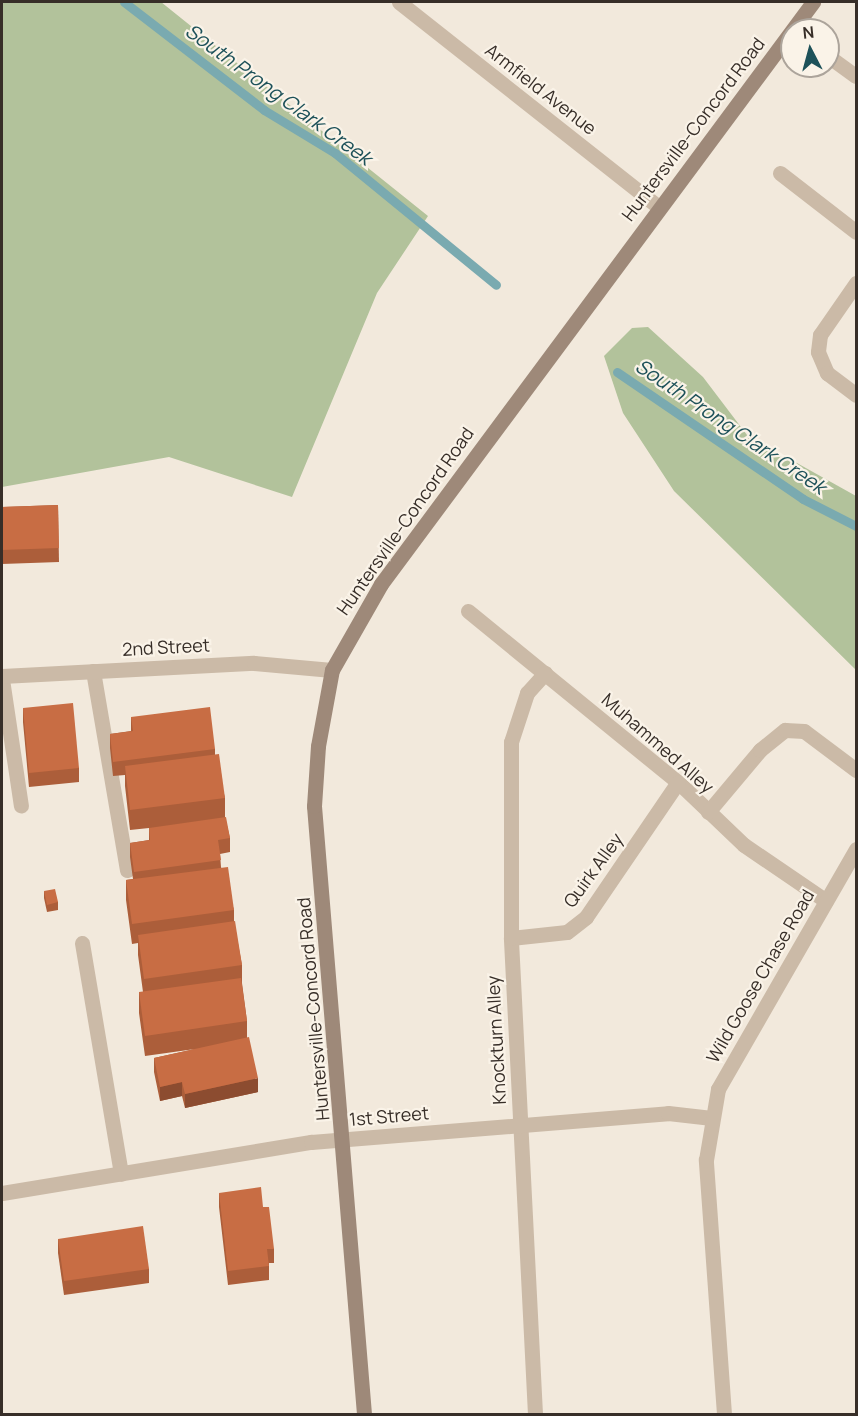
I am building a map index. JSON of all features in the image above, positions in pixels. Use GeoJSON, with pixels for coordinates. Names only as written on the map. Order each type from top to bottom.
{"type":"FeatureCollection","features":[{"type":"Feature","properties":{"kind":"main road","name":"Huntersville-Concord Road"},"geometry":{"type":"LineString","coordinates":[[802,18],[813,2]]}},
{"type":"Feature","properties":{"kind":"main road","name":"Huntersville-Concord Road"},"geometry":{"type":"LineString","coordinates":[[364,1414],[345,1140],[315,806],[318,746],[332,670],[381,584],[659,207],[780,50]]}},
{"type":"Feature","properties":{"kind":"street","name":"Armfield Avenue"},"geometry":{"type":"LineString","coordinates":[[399,2],[659,207]]}},
{"type":"Feature","properties":{"kind":"street"},"geometry":{"type":"LineString","coordinates":[[840,65],[856,76]]}},
{"type":"Feature","properties":{"kind":"street"},"geometry":{"type":"LineString","coordinates":[[780,173],[856,232]]}},
{"type":"Feature","properties":{"kind":"street"},"geometry":{"type":"LineString","coordinates":[[856,283],[820,335],[818,352],[827,373],[856,395]]}},
{"type":"Feature","properties":{"kind":"street","name":"Muhammed Alley"},"geometry":{"type":"LineString","coordinates":[[468,611],[678,782],[708,813],[826,901]]}},
{"type":"Feature","properties":{"kind":"street","name":"2nd Street"},"geometry":{"type":"LineString","coordinates":[[2,677],[93,670],[254,663],[332,670]]}},
{"type":"Feature","properties":{"kind":"street"},"geometry":{"type":"LineString","coordinates":[[93,670],[127,870]]}},
{"type":"Feature","properties":{"kind":"street","name":"Knockturn Alley"},"geometry":{"type":"LineString","coordinates":[[535,1414],[511,938],[511,742],[527,693],[545,673]]}},
{"type":"Feature","properties":{"kind":"street"},"geometry":{"type":"LineString","coordinates":[[2,677],[21,806]]}},
{"type":"Feature","properties":{"kind":"street"},"geometry":{"type":"LineString","coordinates":[[708,813],[760,750],[785,730],[804,731],[856,770]]}},
{"type":"Feature","properties":{"kind":"street","name":"Quirk Alley"},"geometry":{"type":"LineString","coordinates":[[511,938],[567,932],[586,917],[678,782]]}},
{"type":"Feature","properties":{"kind":"street","name":"Wild Goose Chase Road"},"geometry":{"type":"LineString","coordinates":[[724,1414],[706,1160],[712,1118],[731,1060],[856,849]]}},
{"type":"Feature","properties":{"kind":"street"},"geometry":{"type":"LineString","coordinates":[[82,943],[121,1174]]}},
{"type":"Feature","properties":{"kind":"street","name":"1st Street"},"geometry":{"type":"LineString","coordinates":[[2,1193],[345,1140],[668,1113],[712,1118]]}},
{"type":"Feature","properties":{"kind":"green space"},"geometry":{"type":"Polygon","coordinates":[[[2,2],[161,2],[428,216],[377,293],[292,497],[169,457],[2,487],[2,2]]]}},
{"type":"Feature","properties":{"kind":"green space"},"geometry":{"type":"Polygon","coordinates":[[[648,327],[703,377],[747,435],[856,496],[856,670],[674,491],[623,413],[604,356],[632,328],[648,327]]]}},
{"type":"Feature","properties":{"kind":"building"},"geometry":{"type":"Polygon","coordinates":[[[58,505],[59,548],[2,550],[2,507],[58,505]]]}},
{"type":"Feature","properties":{"kind":"building"},"geometry":{"type":"Polygon","coordinates":[[[73,703],[79,768],[29,773],[23,708],[73,703]]]}},
{"type":"Feature","properties":{"kind":"building"},"geometry":{"type":"Polygon","coordinates":[[[210,707],[215,749],[113,762],[110,734],[133,731],[131,717],[210,707]]]}},
{"type":"Feature","properties":{"kind":"building"},"geometry":{"type":"Polygon","coordinates":[[[219,754],[225,798],[130,810],[125,766],[219,754]]]}},
{"type":"Feature","properties":{"kind":"building"},"geometry":{"type":"Polygon","coordinates":[[[226,817],[230,838],[218,840],[221,860],[134,872],[130,843],[150,840],[149,828],[226,817]]]}},
{"type":"Feature","properties":{"kind":"building"},"geometry":{"type":"Polygon","coordinates":[[[228,867],[234,910],[132,924],[126,880],[228,867]]]}},
{"type":"Feature","properties":{"kind":"building"},"geometry":{"type":"Polygon","coordinates":[[[55,889],[58,902],[47,905],[44,891],[55,889]]]}},
{"type":"Feature","properties":{"kind":"building"},"geometry":{"type":"Polygon","coordinates":[[[235,921],[242,965],[144,979],[138,935],[235,921]]]}},
{"type":"Feature","properties":{"kind":"building"},"geometry":{"type":"Polygon","coordinates":[[[241,978],[247,1021],[145,1036],[139,992],[241,978]]]}},
{"type":"Feature","properties":{"kind":"building"},"geometry":{"type":"Polygon","coordinates":[[[249,1037],[258,1078],[185,1094],[182,1082],[160,1087],[154,1058],[249,1037]]]}},
{"type":"Feature","properties":{"kind":"building"},"geometry":{"type":"Polygon","coordinates":[[[261,1187],[263,1207],[269,1207],[274,1249],[267,1249],[269,1266],[228,1271],[219,1193],[261,1187]]]}},
{"type":"Feature","properties":{"kind":"building"},"geometry":{"type":"Polygon","coordinates":[[[143,1226],[149,1269],[64,1281],[58,1239],[143,1226]]]}},
{"type":"Feature","properties":{"kind":"waterway","name":"South Prong Clark Creek"},"geometry":{"type":"LineString","coordinates":[[124,2],[264,110],[335,153],[496,285]]}},
{"type":"Feature","properties":{"kind":"waterway","name":"South Prong Clark Creek"},"geometry":{"type":"LineString","coordinates":[[617,372],[803,499],[856,526]]}}]}
